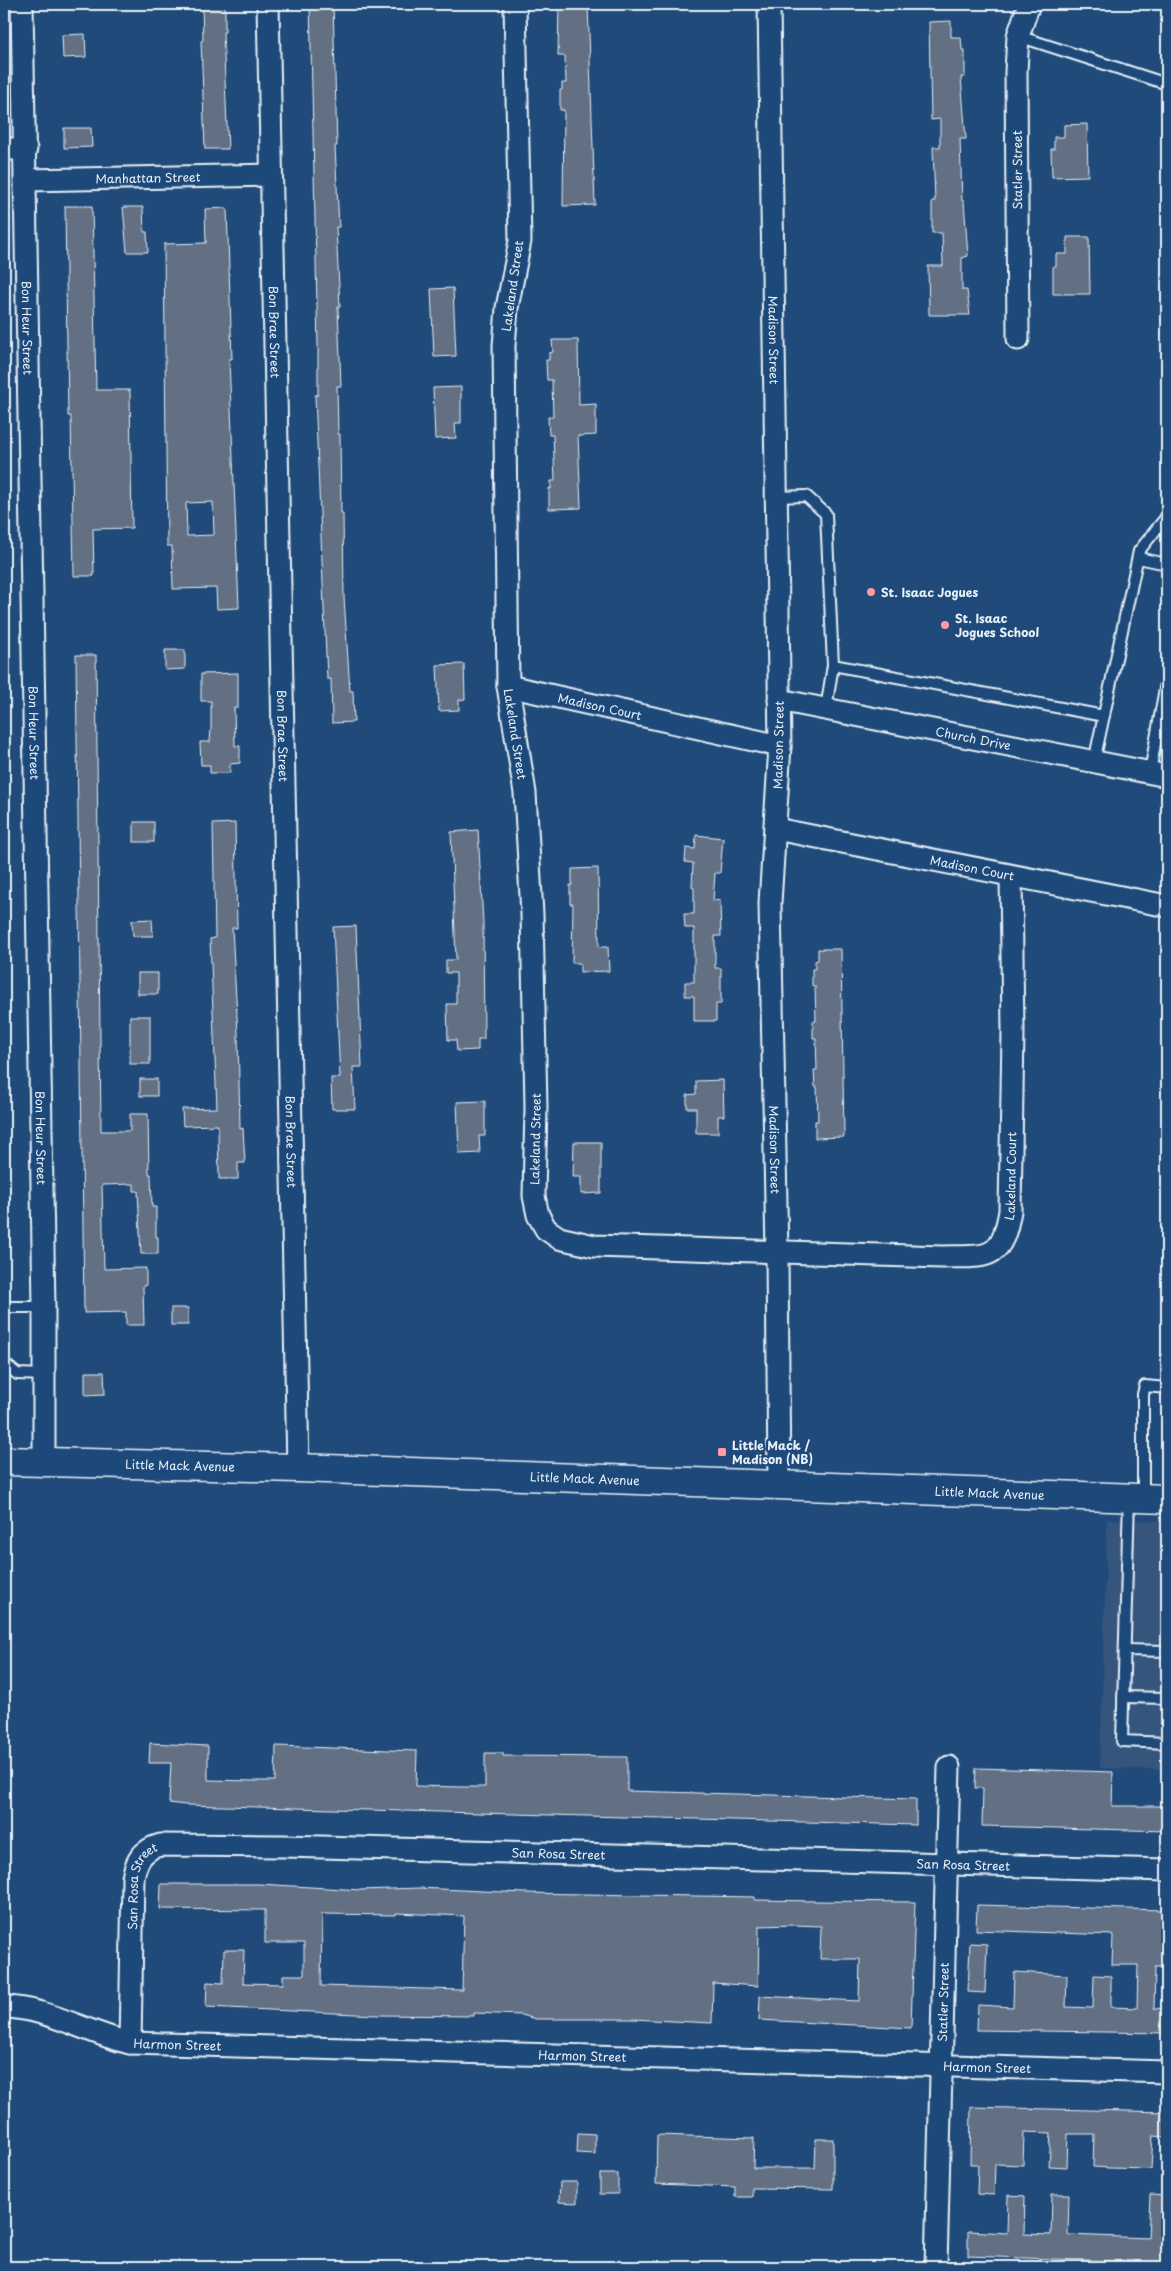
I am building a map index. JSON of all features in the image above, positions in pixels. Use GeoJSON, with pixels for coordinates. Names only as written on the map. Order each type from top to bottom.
{"type":"FeatureCollection","features":[{"type":"Feature","properties":{"kind":"main road","name":"Little Mack Avenue"},"geometry":{"type":"LineString","coordinates":[[4,1461],[298,1468],[1146,1498]]}},
{"type":"Feature","properties":{"kind":"street","name":"Bon Heur Street"},"geometry":{"type":"LineString","coordinates":[[22,4],[27,180],[44,1307],[44,1463]]}},
{"type":"Feature","properties":{"kind":"street","name":"Bon Brae Street"},"geometry":{"type":"LineString","coordinates":[[268,4],[270,175],[298,1468]]}},
{"type":"Feature","properties":{"kind":"street","name":"Lakeland Street"},"geometry":{"type":"LineString","coordinates":[[516,4],[520,240],[507,308],[504,346],[508,686],[525,793],[531,896],[536,1107],[534,1196],[538,1215],[546,1229],[559,1238],[574,1243],[644,1249],[777,1253]]}},
{"type":"Feature","properties":{"kind":"street","name":"Madison Street"},"geometry":{"type":"LineString","coordinates":[[769,4],[780,746],[770,903],[777,1253],[779,1486]]}},
{"type":"Feature","properties":{"kind":"street","name":"Statler Street"},"geometry":{"type":"LineString","coordinates":[[1018,339],[1018,36],[1029,4]]}},
{"type":"Feature","properties":{"kind":"street"},"geometry":{"type":"LineString","coordinates":[[4,149],[26,149]]}},
{"type":"Feature","properties":{"kind":"street","name":"Manhattan Street"},"geometry":{"type":"LineString","coordinates":[[27,180],[270,175]]}},
{"type":"Feature","properties":{"kind":"street","name":"Madison Court"},"geometry":{"type":"LineString","coordinates":[[508,686],[780,746]]}},
{"type":"Feature","properties":{"kind":"street","name":"Church Drive"},"geometry":{"type":"LineString","coordinates":[[779,700],[1159,774]]}},
{"type":"Feature","properties":{"kind":"street","name":"Madison Court"},"geometry":{"type":"LineString","coordinates":[[776,830],[1167,906]]}},
{"type":"Feature","properties":{"kind":"street","name":"Lakeland Court"},"geometry":{"type":"LineString","coordinates":[[777,1253],[979,1256],[990,1253],[1000,1246],[1006,1231],[1010,1211],[1013,1032],[1012,877]]}},
{"type":"Feature","properties":{"kind":"street","name":"Statler Street"},"geometry":{"type":"LineString","coordinates":[[936,2267],[949,1767]]}},
{"type":"Feature","properties":{"kind":"street","name":"San Rosa Street"},"geometry":{"type":"LineString","coordinates":[[130,2043],[133,1878],[140,1857],[149,1848],[160,1844],[1167,1870]]}},
{"type":"Feature","properties":{"kind":"street","name":"Harmon Street"},"geometry":{"type":"LineString","coordinates":[[4,2007],[42,2011],[110,2038],[130,2043],[1167,2072]]}},
{"type":"Feature","properties":{"kind":"lane"},"geometry":{"type":"LineString","coordinates":[[1018,36],[1167,84]]}},
{"type":"Feature","properties":{"kind":"lane"},"geometry":{"type":"LineString","coordinates":[[776,497],[806,496],[826,514],[833,665],[826,709]]}},
{"type":"Feature","properties":{"kind":"lane"},"geometry":{"type":"LineString","coordinates":[[1094,762],[1139,551],[1167,516]]}},
{"type":"Feature","properties":{"kind":"lane"},"geometry":{"type":"LineString","coordinates":[[1138,558],[1167,564]]}},
{"type":"Feature","properties":{"kind":"lane"},"geometry":{"type":"LineString","coordinates":[[833,665],[1104,716]]}},
{"type":"Feature","properties":{"kind":"lane"},"geometry":{"type":"LineString","coordinates":[[1159,774],[1167,677]]}},
{"type":"Feature","properties":{"kind":"lane"},"geometry":{"type":"LineString","coordinates":[[4,1307],[44,1307]]}},
{"type":"Feature","properties":{"kind":"lane"},"geometry":{"type":"LineString","coordinates":[[4,1363],[17,1374],[45,1375]]}},
{"type":"Feature","properties":{"kind":"lane"},"geometry":{"type":"LineString","coordinates":[[1167,1388],[1146,1386],[1143,1394],[1146,1498],[1125,1650],[1122,1742],[1167,1743]]}},
{"type":"Feature","properties":{"kind":"lane"},"geometry":{"type":"LineString","coordinates":[[1125,1650],[1167,1651]]}},
{"type":"Feature","properties":{"kind":"lane"},"geometry":{"type":"LineString","coordinates":[[1123,1697],[1167,1698]]}},
{"type":"Feature","properties":{"kind":"shaded area"},"geometry":{"type":"Polygon","coordinates":[[[1107,1519],[1167,1521],[1167,1770],[1100,1768],[1107,1519]]]}},
{"type":"Feature","properties":{"kind":"building"},"geometry":{"type":"Polygon","coordinates":[[[202,4],[225,4],[225,32],[223,32],[228,149],[205,149],[201,41],[203,40],[202,4]]]}},
{"type":"Feature","properties":{"kind":"building"},"geometry":{"type":"Polygon","coordinates":[[[310,4],[333,4],[337,146],[335,146],[339,227],[336,227],[341,386],[337,386],[338,434],[340,434],[341,513],[343,513],[344,597],[350,691],[353,691],[354,722],[332,723],[331,679],[327,679],[315,395],[318,395],[318,347],[310,4]]]}},
{"type":"Feature","properties":{"kind":"building"},"geometry":{"type":"Polygon","coordinates":[[[559,4],[588,4],[595,205],[563,206],[564,110],[560,110],[560,90],[562,90],[562,83],[566,83],[565,56],[558,56],[559,4]]]}},
{"type":"Feature","properties":{"kind":"building"},"geometry":{"type":"Polygon","coordinates":[[[951,21],[951,37],[961,37],[962,50],[965,50],[965,77],[961,77],[966,139],[960,139],[962,201],[964,201],[968,256],[962,258],[962,290],[967,290],[970,315],[929,315],[928,266],[943,266],[942,233],[932,233],[932,201],[935,201],[933,147],[940,147],[940,119],[931,120],[929,22],[951,21]]]}},
{"type":"Feature","properties":{"kind":"building"},"geometry":{"type":"Polygon","coordinates":[[[85,34],[86,57],[63,58],[62,35],[85,34]]]}},
{"type":"Feature","properties":{"kind":"building"},"geometry":{"type":"Polygon","coordinates":[[[1087,124],[1088,176],[1052,177],[1051,149],[1054,149],[1054,137],[1064,137],[1064,125],[1087,124]]]}},
{"type":"Feature","properties":{"kind":"building"},"geometry":{"type":"Polygon","coordinates":[[[64,128],[91,128],[92,147],[64,148],[64,128]]]}},
{"type":"Feature","properties":{"kind":"building"},"geometry":{"type":"Polygon","coordinates":[[[65,206],[92,206],[96,390],[130,390],[132,528],[93,529],[94,576],[74,576],[71,416],[68,416],[65,206]]]}},
{"type":"Feature","properties":{"kind":"building"},"geometry":{"type":"Polygon","coordinates":[[[123,207],[143,207],[144,232],[147,232],[148,252],[127,252],[123,207]]]}},
{"type":"Feature","properties":{"kind":"building"},"geometry":{"type":"Polygon","coordinates":[[[227,208],[232,359],[229,359],[239,608],[217,609],[216,588],[173,589],[172,546],[167,546],[164,244],[206,243],[205,209],[227,208]],[[213,502],[186,503],[187,536],[214,535],[213,502]]]}},
{"type":"Feature","properties":{"kind":"building"},"geometry":{"type":"Polygon","coordinates":[[[1067,237],[1089,237],[1090,294],[1053,294],[1053,266],[1056,266],[1056,254],[1067,254],[1067,237]]]}},
{"type":"Feature","properties":{"kind":"building"},"geometry":{"type":"Polygon","coordinates":[[[453,288],[456,356],[434,357],[431,289],[453,288]]]}},
{"type":"Feature","properties":{"kind":"building"},"geometry":{"type":"Polygon","coordinates":[[[552,340],[578,340],[579,405],[596,404],[596,435],[578,436],[581,508],[549,509],[549,488],[551,489],[551,481],[555,481],[553,435],[549,435],[548,417],[553,417],[552,380],[547,380],[546,360],[549,360],[549,353],[553,352],[552,340]]]}},
{"type":"Feature","properties":{"kind":"building"},"geometry":{"type":"Polygon","coordinates":[[[461,387],[461,423],[455,423],[456,438],[435,439],[433,388],[461,387]]]}},
{"type":"Feature","properties":{"kind":"building"},"geometry":{"type":"Polygon","coordinates":[[[165,650],[185,650],[185,669],[165,670],[165,650]]]}},
{"type":"Feature","properties":{"kind":"building"},"geometry":{"type":"Polygon","coordinates":[[[76,655],[96,655],[101,1131],[130,1131],[130,1114],[148,1114],[149,1174],[151,1174],[152,1207],[156,1207],[156,1237],[158,1237],[158,1254],[141,1254],[138,1191],[134,1191],[134,1184],[102,1185],[104,1269],[146,1268],[146,1285],[143,1286],[144,1325],[126,1325],[126,1312],[84,1313],[76,655]]]}},
{"type":"Feature","properties":{"kind":"building"},"geometry":{"type":"Polygon","coordinates":[[[464,664],[465,699],[459,700],[459,710],[439,711],[437,665],[464,664]]]}},
{"type":"Feature","properties":{"kind":"building"},"geometry":{"type":"Polygon","coordinates":[[[238,673],[238,708],[234,708],[235,746],[240,746],[240,763],[230,764],[230,773],[210,773],[210,765],[201,765],[200,742],[210,742],[211,701],[201,701],[201,674],[238,673]]]}},
{"type":"Feature","properties":{"kind":"building"},"geometry":{"type":"Polygon","coordinates":[[[134,822],[154,822],[154,842],[134,842],[134,822]]]}},
{"type":"Feature","properties":{"kind":"building"},"geometry":{"type":"Polygon","coordinates":[[[235,823],[237,928],[232,928],[238,1034],[240,1129],[243,1128],[245,1163],[238,1163],[238,1179],[219,1179],[218,1125],[183,1126],[182,1109],[217,1108],[210,939],[215,938],[213,824],[235,823]]]}},
{"type":"Feature","properties":{"kind":"building"},"geometry":{"type":"Polygon","coordinates":[[[478,830],[483,923],[484,1039],[478,1039],[478,1050],[457,1051],[456,1040],[448,1040],[447,1004],[456,1004],[456,973],[446,973],[446,960],[456,960],[451,832],[478,830]]]}},
{"type":"Feature","properties":{"kind":"building"},"geometry":{"type":"Polygon","coordinates":[[[696,835],[723,838],[720,873],[715,873],[713,901],[720,900],[721,936],[715,936],[715,968],[721,968],[721,1004],[716,1004],[716,1021],[694,1021],[694,996],[685,996],[685,982],[694,982],[694,928],[685,928],[684,914],[694,914],[694,888],[692,887],[693,863],[685,862],[686,848],[695,849],[696,835]]]}},
{"type":"Feature","properties":{"kind":"building"},"geometry":{"type":"Polygon","coordinates":[[[598,868],[599,947],[608,947],[609,971],[580,972],[580,963],[572,963],[573,904],[570,904],[570,885],[572,885],[572,869],[598,868]]]}},
{"type":"Feature","properties":{"kind":"building"},"geometry":{"type":"Polygon","coordinates":[[[152,919],[153,936],[133,936],[132,920],[152,919]]]}},
{"type":"Feature","properties":{"kind":"building"},"geometry":{"type":"Polygon","coordinates":[[[356,926],[362,1067],[353,1067],[355,1109],[332,1109],[331,1078],[340,1078],[333,927],[356,926]]]}},
{"type":"Feature","properties":{"kind":"building"},"geometry":{"type":"Polygon","coordinates":[[[818,949],[841,949],[844,1137],[815,1138],[815,1121],[818,1121],[817,1087],[815,1087],[814,1070],[817,1070],[816,1038],[813,1038],[813,1021],[816,1021],[815,986],[812,986],[812,969],[815,969],[815,961],[818,960],[818,949]]]}},
{"type":"Feature","properties":{"kind":"building"},"geometry":{"type":"Polygon","coordinates":[[[138,973],[158,973],[158,994],[138,994],[138,973]]]}},
{"type":"Feature","properties":{"kind":"building"},"geometry":{"type":"Polygon","coordinates":[[[130,1016],[150,1016],[150,1064],[130,1064],[130,1016]]]}},
{"type":"Feature","properties":{"kind":"building"},"geometry":{"type":"Polygon","coordinates":[[[140,1079],[157,1079],[157,1096],[140,1096],[140,1079]]]}},
{"type":"Feature","properties":{"kind":"building"},"geometry":{"type":"Polygon","coordinates":[[[723,1080],[724,1116],[718,1116],[718,1133],[696,1133],[696,1108],[687,1108],[687,1095],[696,1094],[696,1081],[723,1080]]]}},
{"type":"Feature","properties":{"kind":"building"},"geometry":{"type":"Polygon","coordinates":[[[485,1101],[485,1136],[479,1136],[480,1153],[459,1154],[457,1102],[485,1101]]]}},
{"type":"Feature","properties":{"kind":"building"},"geometry":{"type":"Polygon","coordinates":[[[574,1142],[601,1142],[601,1193],[581,1194],[581,1177],[573,1177],[574,1142]]]}},
{"type":"Feature","properties":{"kind":"building"},"geometry":{"type":"Polygon","coordinates":[[[171,1308],[188,1308],[188,1325],[171,1325],[171,1308]]]}},
{"type":"Feature","properties":{"kind":"building"},"geometry":{"type":"Polygon","coordinates":[[[85,1372],[104,1372],[105,1394],[85,1395],[85,1372]]]}},
{"type":"Feature","properties":{"kind":"building"},"geometry":{"type":"Polygon","coordinates":[[[150,1743],[208,1746],[208,1780],[275,1781],[276,1746],[417,1751],[416,1786],[485,1787],[485,1753],[503,1753],[503,1756],[627,1757],[627,1791],[916,1799],[916,1825],[185,1805],[169,1803],[171,1763],[149,1763],[150,1743]]]}},
{"type":"Feature","properties":{"kind":"building"},"geometry":{"type":"Polygon","coordinates":[[[976,1768],[1113,1772],[1112,1806],[1167,1806],[1167,1831],[982,1826],[983,1788],[975,1788],[976,1768]]]}},
{"type":"Feature","properties":{"kind":"building"},"geometry":{"type":"Polygon","coordinates":[[[161,1884],[259,1884],[361,1890],[419,1888],[524,1893],[755,1897],[755,1900],[915,1902],[911,2028],[759,2020],[760,1996],[859,2001],[860,1959],[820,1959],[821,1926],[794,1925],[759,1926],[758,1986],[713,1983],[712,2023],[632,2019],[536,2019],[521,2015],[474,2013],[474,2016],[377,2015],[206,2007],[207,1982],[223,1983],[224,1950],[244,1950],[243,1983],[283,1984],[283,1975],[304,1975],[304,1943],[265,1943],[265,1910],[160,1909],[161,1884]],[[396,1913],[396,1915],[322,1914],[321,1986],[462,1990],[464,1916],[396,1913]]]}},
{"type":"Feature","properties":{"kind":"building"},"geometry":{"type":"Polygon","coordinates":[[[977,1905],[1163,1910],[1162,1948],[1167,1948],[1167,1967],[1155,1967],[1154,2008],[1167,2009],[1167,2033],[977,2030],[978,2005],[1013,2007],[1014,1972],[1067,1975],[1066,2007],[1093,2008],[1094,1975],[1111,1976],[1111,2007],[1137,2008],[1138,1965],[1112,1965],[1113,1935],[976,1930],[977,1905]]]}},
{"type":"Feature","properties":{"kind":"building"},"geometry":{"type":"Polygon","coordinates":[[[970,1943],[987,1944],[985,1993],[968,1992],[970,1943]]]}},
{"type":"Feature","properties":{"kind":"building"},"geometry":{"type":"Polygon","coordinates":[[[971,2107],[1167,2112],[1167,2137],[1153,2136],[1151,2169],[1110,2168],[1093,2167],[1094,2134],[1068,2134],[1067,2167],[1049,2166],[1051,2133],[1024,2132],[1023,2165],[995,2164],[994,2195],[977,2194],[978,2164],[970,2164],[971,2107]]]}},
{"type":"Feature","properties":{"kind":"building"},"geometry":{"type":"Polygon","coordinates":[[[578,2133],[595,2134],[595,2154],[577,2153],[578,2133]]]}},
{"type":"Feature","properties":{"kind":"building"},"geometry":{"type":"Polygon","coordinates":[[[657,2135],[754,2138],[753,2168],[815,2168],[816,2139],[833,2139],[833,2189],[752,2188],[752,2197],[735,2197],[735,2187],[656,2184],[657,2135]]]}},
{"type":"Feature","properties":{"kind":"building"},"geometry":{"type":"Polygon","coordinates":[[[600,2174],[618,2174],[618,2194],[600,2194],[600,2174]]]}},
{"type":"Feature","properties":{"kind":"building"},"geometry":{"type":"Polygon","coordinates":[[[560,2182],[577,2182],[577,2203],[559,2202],[560,2182]]]}},
{"type":"Feature","properties":{"kind":"building"},"geometry":{"type":"Polygon","coordinates":[[[1052,2194],[1069,2194],[1068,2235],[1148,2238],[1150,2195],[1167,2196],[1165,2239],[1167,2239],[1167,2263],[968,2256],[968,2231],[1007,2233],[1008,2195],[1025,2196],[1024,2234],[1051,2235],[1052,2194]]]}},
{"type":"Feature","properties":{"kind":"place","name":"St. Isaac Jogues"},"geometry":{"type":"Point","coordinates":[871,592]}},
{"type":"Feature","properties":{"kind":"place","name":"St. Isaac Jogues School"},"geometry":{"type":"Point","coordinates":[945,625]}},
{"type":"Feature","properties":{"kind":"place","name":"Little Mack / Madison (NB)"},"geometry":{"type":"Point","coordinates":[722,1452]}}]}
